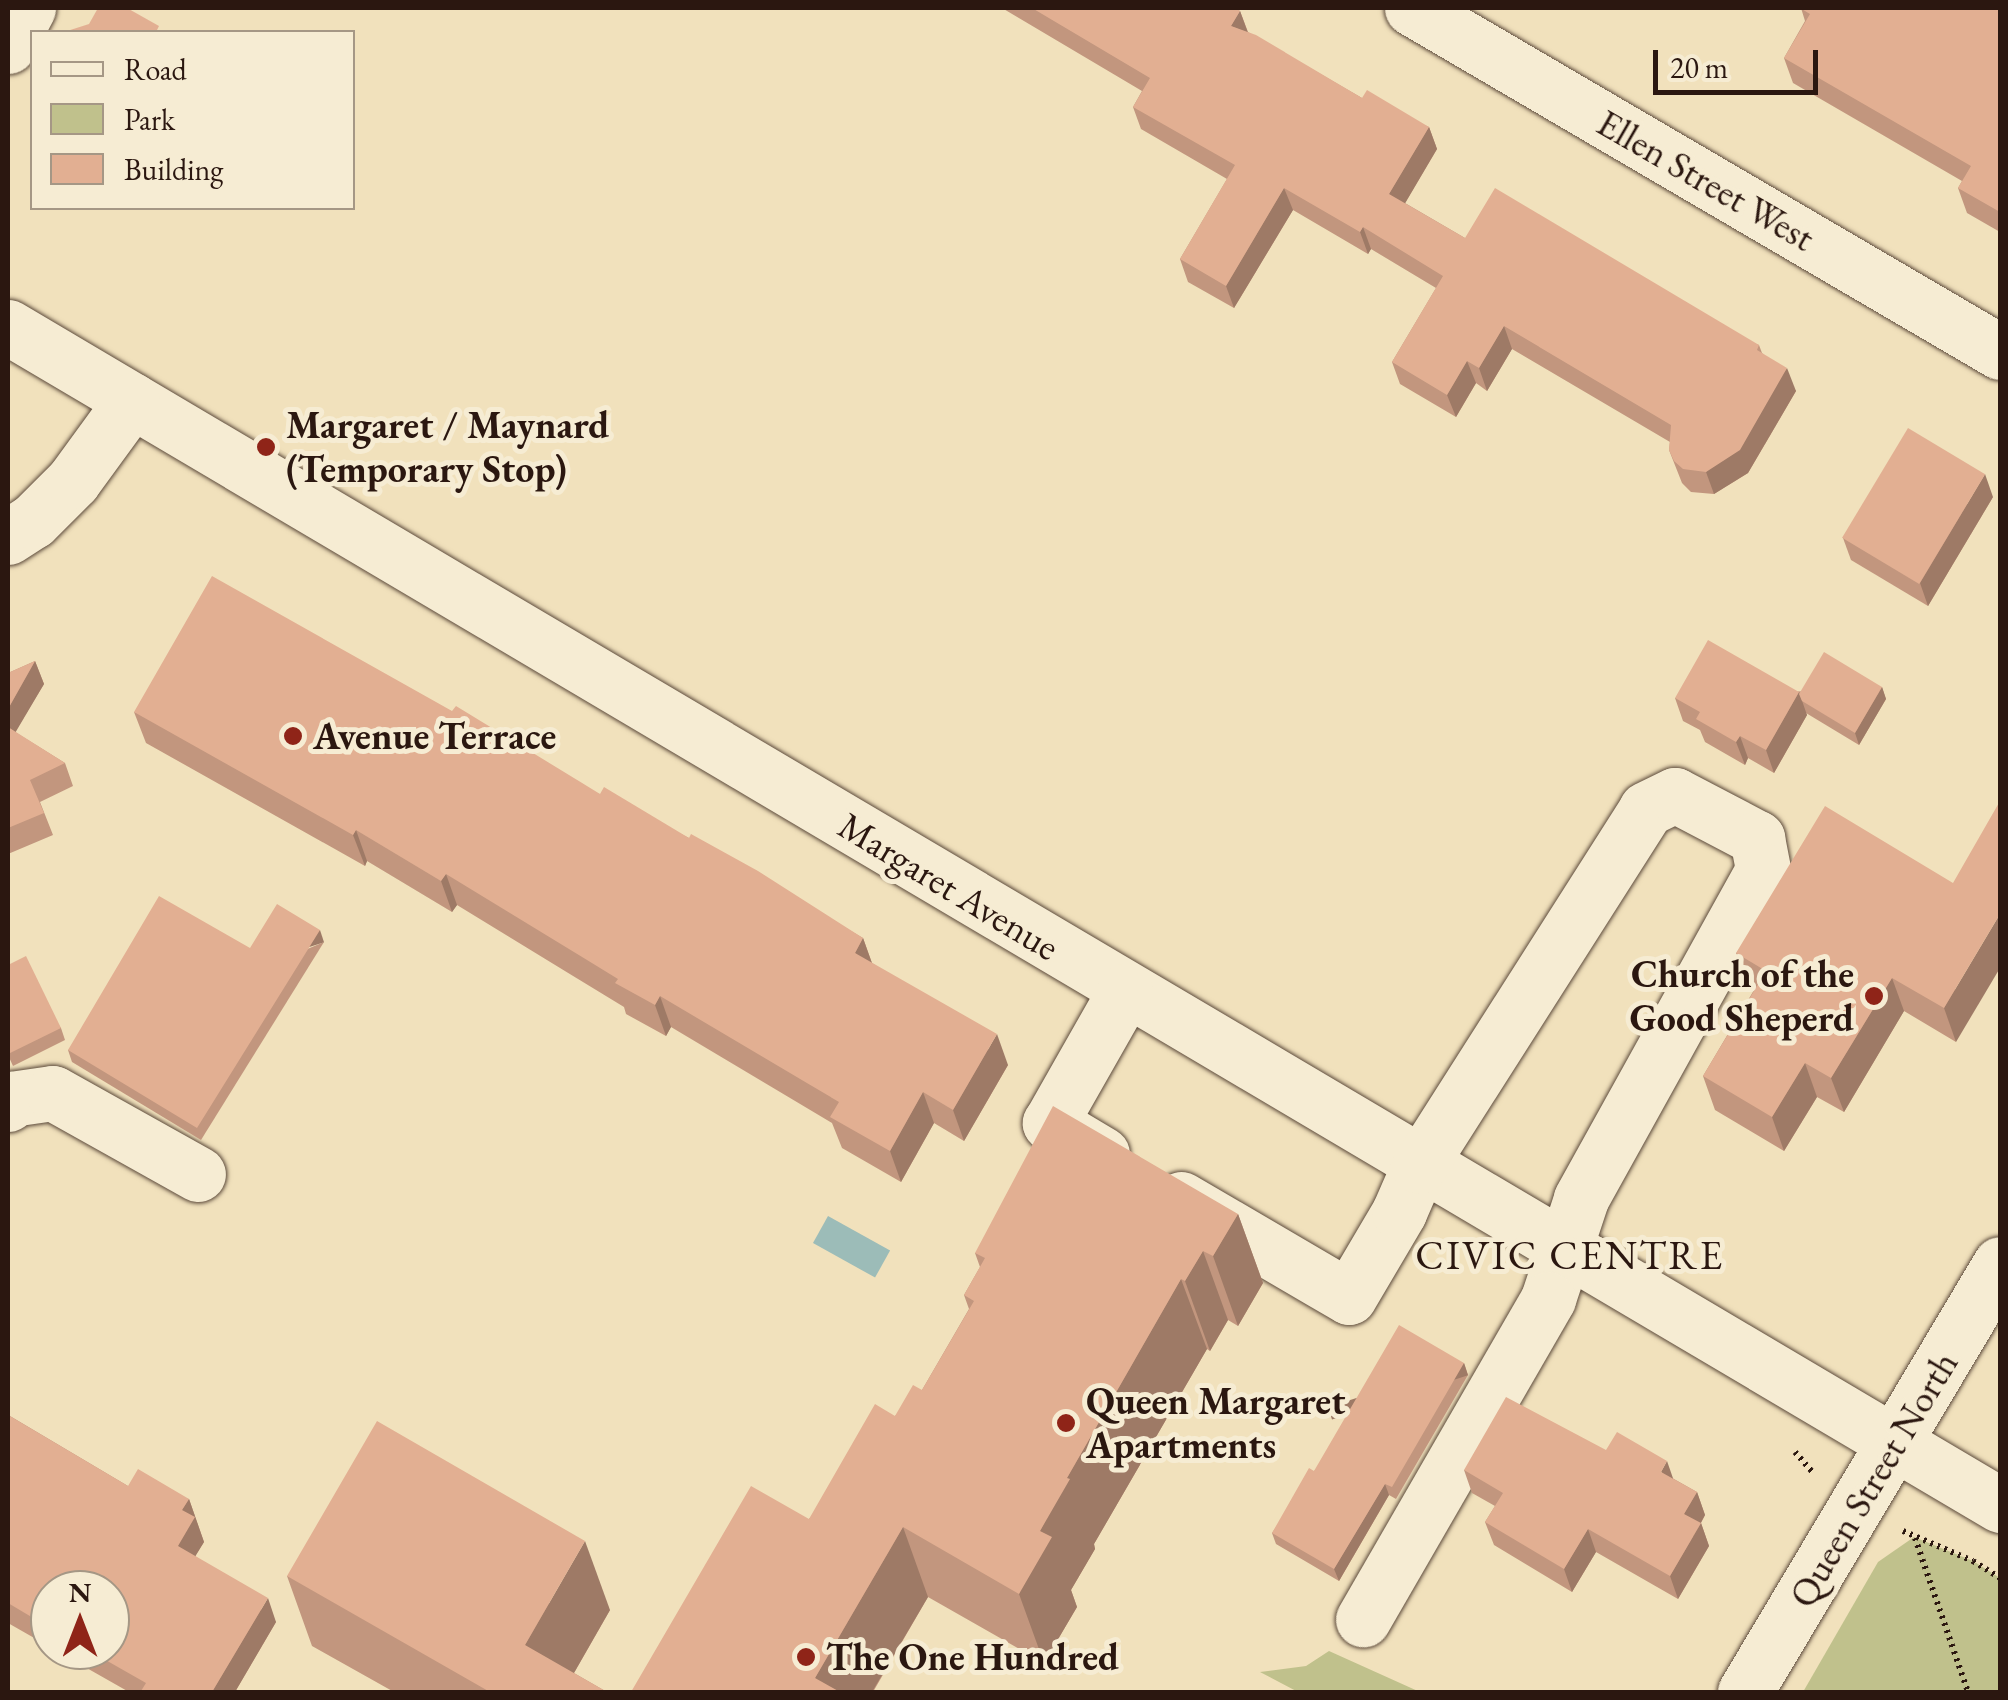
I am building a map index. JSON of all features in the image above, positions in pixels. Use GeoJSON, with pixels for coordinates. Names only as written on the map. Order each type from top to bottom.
{"type":"FeatureCollection","features":[{"type":"Feature","properties":{"kind":"street"},"geometry":{"type":"LineString","coordinates":[[8,46],[28,8]]}},
{"type":"Feature","properties":{"kind":"street","name":"Ellen Street West"},"geometry":{"type":"LineString","coordinates":[[1412,8],[1999,349]]}},
{"type":"Feature","properties":{"kind":"street","name":"Margaret Avenue"},"geometry":{"type":"LineString","coordinates":[[8,327],[1420,1166],[2000,1505]]}},
{"type":"Feature","properties":{"kind":"street"},"geometry":{"type":"LineString","coordinates":[[8,537],[33,521],[73,482],[104,446],[132,400]]}},
{"type":"Feature","properties":{"kind":"street"},"geometry":{"type":"LineString","coordinates":[[1125,991],[1050,1123],[1340,1314],[1399,1212],[1420,1166],[1646,809],[1675,795],[1758,838],[1763,870],[1581,1200],[1562,1247],[1548,1300],[1363,1618]]}},
{"type":"Feature","properties":{"kind":"street"},"geometry":{"type":"LineString","coordinates":[[8,1104],[10,1098],[53,1093],[198,1174]]}},
{"type":"Feature","properties":{"kind":"street","name":"Queen Street North"},"geometry":{"type":"LineString","coordinates":[[1744,1692],[2000,1264]]}},
{"type":"Feature","properties":{"kind":"path"},"geometry":{"type":"LineString","coordinates":[[1890,1524],[2000,1578]]}},
{"type":"Feature","properties":{"kind":"path"},"geometry":{"type":"LineString","coordinates":[[1914,1537],[1968,1692]]}},
{"type":"Feature","properties":{"kind":"green space"},"geometry":{"type":"Polygon","coordinates":[[[1914,1537],[1973,1561],[2000,1578],[2000,1692],[1803,1692],[1878,1562],[1914,1537]]]}},
{"type":"Feature","properties":{"kind":"green space"},"geometry":{"type":"Polygon","coordinates":[[[1329,1651],[1420,1692],[1298,1692],[1260,1672],[1306,1666],[1329,1651]]]}},
{"type":"Feature","properties":{"kind":"water"},"geometry":{"type":"Polygon","coordinates":[[[828,1216],[890,1250],[875,1278],[813,1243],[828,1216]]]}},
{"type":"Feature","properties":{"kind":"building"},"geometry":{"type":"Polygon","coordinates":[[[98,8],[127,8],[159,26],[157,30],[70,30],[89,24],[98,8]]]}},
{"type":"Feature","properties":{"kind":"building"},"geometry":{"type":"Polygon","coordinates":[[[1032,8],[1235,8],[1240,11],[1231,26],[1256,35],[1362,98],[1367,90],[1429,127],[1389,194],[1465,238],[1495,188],[1759,345],[1757,350],[1787,368],[1740,450],[1706,472],[1683,469],[1674,461],[1669,450],[1671,425],[1504,326],[1479,368],[1467,361],[1447,395],[1392,362],[1443,276],[1363,227],[1360,232],[1284,188],[1226,286],[1180,259],[1235,165],[1133,107],[1150,78],[1032,8]]]}},
{"type":"Feature","properties":{"kind":"building"},"geometry":{"type":"Polygon","coordinates":[[[1800,8],[2000,8],[2000,212],[1958,188],[1971,166],[1784,58],[1810,14],[1800,8]]]}},
{"type":"Feature","properties":{"kind":"building"},"geometry":{"type":"Polygon","coordinates":[[[1908,428],[1985,474],[1919,584],[1842,538],[1908,428]]]}},
{"type":"Feature","properties":{"kind":"building"},"geometry":{"type":"Polygon","coordinates":[[[212,576],[452,711],[456,706],[600,794],[604,787],[689,838],[691,834],[758,871],[863,938],[855,953],[997,1034],[953,1110],[923,1092],[890,1151],[830,1117],[839,1102],[660,996],[655,1005],[446,874],[441,881],[356,830],[353,835],[134,712],[212,576]]]}},
{"type":"Feature","properties":{"kind":"building"},"geometry":{"type":"Polygon","coordinates":[[[1708,640],[1799,692],[1766,750],[1740,736],[1736,742],[1696,719],[1700,712],[1675,698],[1708,640]]]}},
{"type":"Feature","properties":{"kind":"building"},"geometry":{"type":"Polygon","coordinates":[[[1824,652],[1882,687],[1855,733],[1802,701],[1799,694],[1824,652]]]}},
{"type":"Feature","properties":{"kind":"building"},"geometry":{"type":"Polygon","coordinates":[[[35,661],[8,709],[8,673],[35,661]]]}},
{"type":"Feature","properties":{"kind":"building"},"geometry":{"type":"Polygon","coordinates":[[[8,727],[65,763],[30,780],[44,813],[8,828],[8,727]]]}},
{"type":"Feature","properties":{"kind":"building","name":"Church of the Good Sheperd"},"geometry":{"type":"Polygon","coordinates":[[[2000,801],[2000,914],[1944,1008],[1892,978],[1831,1078],[1805,1063],[1772,1117],[1703,1076],[1766,971],[1736,953],[1825,806],[1953,883],[2000,801]]]}},
{"type":"Feature","properties":{"kind":"building"},"geometry":{"type":"Polygon","coordinates":[[[159,896],[250,948],[277,904],[320,930],[197,1128],[68,1050],[159,896]]]}},
{"type":"Feature","properties":{"kind":"building"},"geometry":{"type":"Polygon","coordinates":[[[26,956],[61,1028],[8,1054],[8,965],[26,956]]]}},
{"type":"Feature","properties":{"kind":"building"},"geometry":{"type":"Polygon","coordinates":[[[1053,1106],[1238,1214],[1213,1256],[1203,1251],[1185,1281],[1181,1279],[1067,1478],[1070,1479],[1040,1531],[1052,1537],[1019,1594],[903,1527],[815,1678],[840,1692],[631,1692],[751,1486],[809,1519],[875,1404],[895,1416],[913,1385],[922,1390],[974,1301],[964,1295],[985,1258],[975,1253],[1053,1106]]]}},
{"type":"Feature","properties":{"kind":"building"},"geometry":{"type":"Polygon","coordinates":[[[1399,1325],[1464,1363],[1392,1487],[1385,1484],[1334,1569],[1272,1533],[1309,1468],[1314,1471],[1399,1325]]]}},
{"type":"Feature","properties":{"kind":"building"},"geometry":{"type":"Polygon","coordinates":[[[1506,1397],[1606,1450],[1617,1432],[1667,1461],[1661,1472],[1697,1492],[1684,1514],[1701,1523],[1670,1576],[1588,1529],[1564,1569],[1485,1522],[1503,1493],[1464,1470],[1506,1397]]]}},
{"type":"Feature","properties":{"kind":"building"},"geometry":{"type":"Polygon","coordinates":[[[8,1415],[128,1486],[138,1469],[189,1499],[182,1510],[195,1517],[178,1546],[268,1598],[212,1692],[143,1692],[146,1683],[123,1670],[130,1670],[130,1570],[30,1570],[30,1616],[8,1603],[8,1415]]]}},
{"type":"Feature","properties":{"kind":"building"},"geometry":{"type":"Polygon","coordinates":[[[377,1421],[585,1541],[525,1645],[607,1692],[490,1692],[287,1576],[377,1421]]]}},
{"type":"Feature","properties":{"kind":"place","name":"Margaret / Maynard (Temporary Stop)"},"geometry":{"type":"Point","coordinates":[266,447]}},
{"type":"Feature","properties":{"kind":"place","name":"Avenue Terrace"},"geometry":{"type":"Point","coordinates":[293,736]}},
{"type":"Feature","properties":{"kind":"place","name":"Church of the Good Sheperd"},"geometry":{"type":"Point","coordinates":[1874,996]}},
{"type":"Feature","properties":{"kind":"place","name":"Queen Margaret Apartments"},"geometry":{"type":"Point","coordinates":[1066,1423]}},
{"type":"Feature","properties":{"kind":"place","name":"The One Hundred"},"geometry":{"type":"Point","coordinates":[806,1657]}},
{"type":"Feature","properties":{"kind":"district","name":"CIVIC CENTRE"},"geometry":{"type":"Point","coordinates":[1570,1255]}}]}
